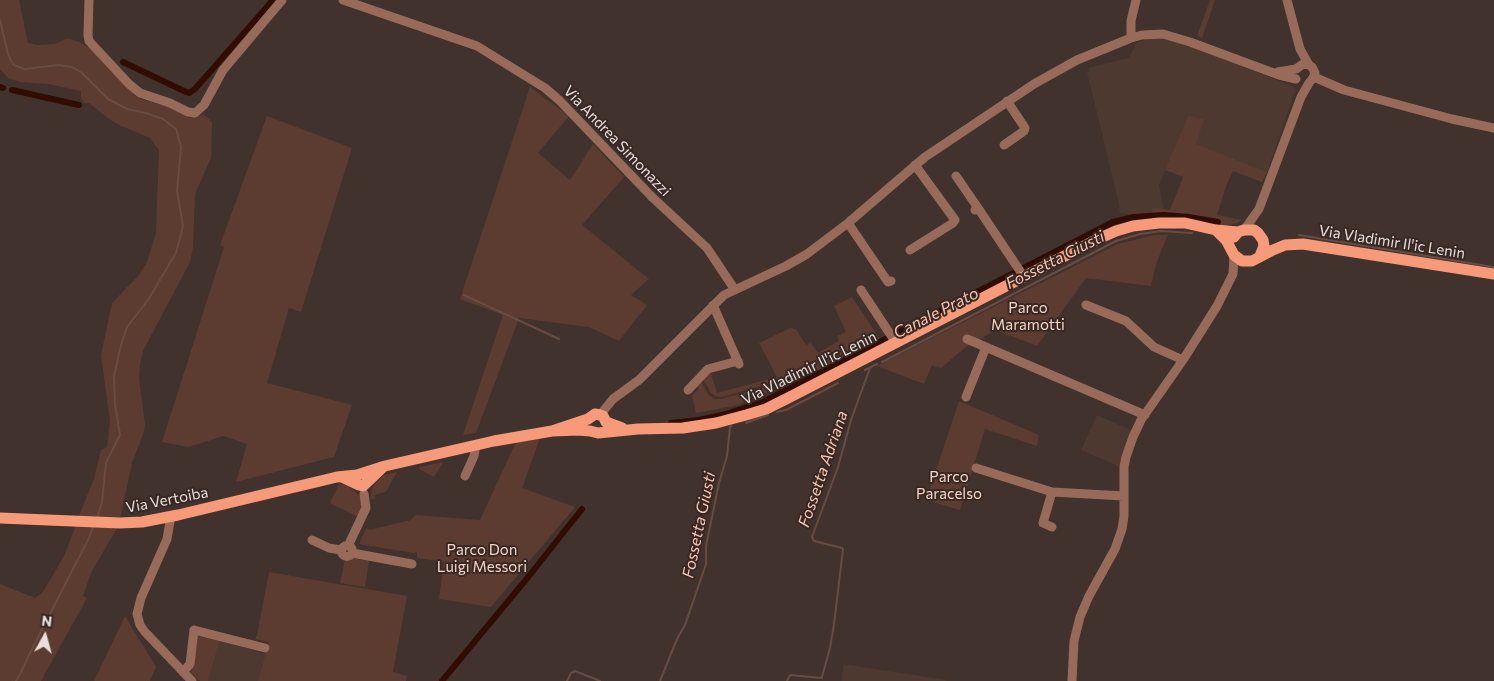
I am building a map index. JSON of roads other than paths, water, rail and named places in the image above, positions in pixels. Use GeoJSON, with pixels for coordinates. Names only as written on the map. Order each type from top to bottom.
{"type":"FeatureCollection","features":[{"type":"Feature","properties":{"kind":"main road","name":"Via Vladimir Il'ic Lenin"},"geometry":{"type":"LineString","coordinates":[[476,445],[552,430],[597,424],[626,430],[694,427],[727,421],[756,412],[788,398],[1021,272],[1133,226],[1185,223],[1216,230],[1241,231],[1249,229],[1261,237],[1285,245],[1312,244],[1494,274]]}},
{"type":"Feature","properties":{"kind":"main road"},"geometry":{"type":"LineString","coordinates":[[1216,230],[1238,259],[1248,262]]}},
{"type":"Feature","properties":{"kind":"main road"},"geometry":{"type":"LineString","coordinates":[[1232,251],[1232,239],[1241,231]]}},
{"type":"Feature","properties":{"kind":"main road"},"geometry":{"type":"LineString","coordinates":[[1260,256],[1263,251],[1261,237]]}},
{"type":"Feature","properties":{"kind":"main road","name":"Via Vladimir Il'ic Lenin"},"geometry":{"type":"LineString","coordinates":[[1248,262],[1285,245]]}},
{"type":"Feature","properties":{"kind":"main road"},"geometry":{"type":"LineString","coordinates":[[362,483],[385,466],[476,445]]}},
{"type":"Feature","properties":{"kind":"main road","name":"Via Vertoiba"},"geometry":{"type":"LineString","coordinates":[[0,518],[120,523],[142,522],[337,477],[362,483]]}},
{"type":"Feature","properties":{"kind":"street"},"geometry":{"type":"LineString","coordinates":[[90,0],[89,41],[129,84],[140,93],[195,113],[204,105],[223,70],[282,0]]}},
{"type":"Feature","properties":{"kind":"street","name":"Via Andrea Simonazzi"},"geometry":{"type":"LineString","coordinates":[[343,0],[477,46],[545,88],[559,100],[652,197],[706,248],[735,290]]}},
{"type":"Feature","properties":{"kind":"street"},"geometry":{"type":"LineString","coordinates":[[1130,38],[1131,21],[1136,0]]}},
{"type":"Feature","properties":{"kind":"street"},"geometry":{"type":"LineString","coordinates":[[1241,231],[1259,208],[1301,98],[1312,80],[1314,70],[1309,65],[1300,48],[1287,0]]}},
{"type":"Feature","properties":{"kind":"street"},"geometry":{"type":"LineString","coordinates":[[597,424],[613,399],[639,380],[724,295],[778,270],[807,254],[848,223],[915,164],[1007,101],[1060,68],[1130,38],[1155,34],[1172,36],[1304,84],[1312,80],[1452,119],[1494,128]]}},
{"type":"Feature","properties":{"kind":"street"},"geometry":{"type":"LineString","coordinates":[[1300,48],[1295,72],[1301,98]]}},
{"type":"Feature","properties":{"kind":"street"},"geometry":{"type":"LineString","coordinates":[[1272,72],[1297,68],[1303,64],[1309,65]]}},
{"type":"Feature","properties":{"kind":"street"},"geometry":{"type":"LineString","coordinates":[[1004,145],[1024,131],[1025,128],[1007,101]]}},
{"type":"Feature","properties":{"kind":"street"},"geometry":{"type":"LineString","coordinates":[[910,250],[953,223],[954,220],[915,164]]}},
{"type":"Feature","properties":{"kind":"street"},"geometry":{"type":"LineString","coordinates":[[956,176],[976,209],[1021,272]]}},
{"type":"Feature","properties":{"kind":"street"},"geometry":{"type":"LineString","coordinates":[[1259,208],[1261,237]]}},
{"type":"Feature","properties":{"kind":"street"},"geometry":{"type":"LineString","coordinates":[[848,223],[888,282],[891,281]]}},
{"type":"Feature","properties":{"kind":"street"},"geometry":{"type":"LineString","coordinates":[[1232,251],[1233,274]]}},
{"type":"Feature","properties":{"kind":"street"},"geometry":{"type":"LineString","coordinates":[[1072,681],[1074,641],[1078,625],[1090,596],[1115,550],[1124,522],[1124,467],[1135,431],[1217,306],[1233,274],[1248,262]]}},
{"type":"Feature","properties":{"kind":"street","name":"Via Vladimir Il'ic Lenin"},"geometry":{"type":"LineString","coordinates":[[861,290],[894,340]]}},
{"type":"Feature","properties":{"kind":"street"},"geometry":{"type":"LineString","coordinates":[[688,390],[708,369],[739,362],[712,305]]}},
{"type":"Feature","properties":{"kind":"street"},"geometry":{"type":"LineString","coordinates":[[1086,305],[1126,321],[1154,347],[1183,360]]}},
{"type":"Feature","properties":{"kind":"street"},"geometry":{"type":"LineString","coordinates":[[968,340],[1145,415]]}},
{"type":"Feature","properties":{"kind":"street"},"geometry":{"type":"LineString","coordinates":[[966,397],[986,347]]}},
{"type":"Feature","properties":{"kind":"street"},"geometry":{"type":"LineString","coordinates":[[465,476],[474,456],[476,445]]}},
{"type":"Feature","properties":{"kind":"street"},"geometry":{"type":"LineString","coordinates":[[976,468],[1052,492],[1124,496]]}},
{"type":"Feature","properties":{"kind":"street"},"geometry":{"type":"LineString","coordinates":[[347,550],[366,508],[362,483]]}},
{"type":"Feature","properties":{"kind":"street"},"geometry":{"type":"LineString","coordinates":[[1052,492],[1043,523],[1052,527]]}},
{"type":"Feature","properties":{"kind":"street"},"geometry":{"type":"LineString","coordinates":[[170,516],[167,539],[146,585],[136,614],[145,632],[192,681]]}},
{"type":"Feature","properties":{"kind":"street"},"geometry":{"type":"LineString","coordinates":[[312,540],[329,548],[412,564]]}},
{"type":"Feature","properties":{"kind":"street"},"geometry":{"type":"LineString","coordinates":[[183,672],[190,664],[194,630],[265,648]]}},
{"type":"Feature","properties":{"kind":"waterway"},"geometry":{"type":"LineString","coordinates":[[123,62],[189,93],[195,89],[273,0]]}},
{"type":"Feature","properties":{"kind":"waterway"},"geometry":{"type":"LineString","coordinates":[[0,20],[8,54],[14,65],[24,69],[59,65],[72,67],[82,73],[108,99],[127,109],[163,119],[176,129],[181,147],[177,191],[183,226],[176,253],[148,300],[127,327],[121,345],[114,376],[115,405],[120,435],[106,463],[102,502],[97,518]]}},
{"type":"Feature","properties":{"kind":"waterway"},"geometry":{"type":"LineString","coordinates":[[12,90],[79,105]]}},
{"type":"Feature","properties":{"kind":"waterway","name":"Canale Prato"},"geometry":{"type":"LineString","coordinates":[[671,423],[722,415],[763,402],[1113,222],[1134,217],[1163,215],[1218,222]]}},
{"type":"Feature","properties":{"kind":"waterway","name":"Fossetta Giusti"},"geometry":{"type":"LineString","coordinates":[[882,362],[1116,241],[1140,234],[1161,231],[1192,233]]}},
{"type":"Feature","properties":{"kind":"waterway"},"geometry":{"type":"LineString","coordinates":[[1299,235],[1494,267]]}},
{"type":"Feature","properties":{"kind":"waterway"},"geometry":{"type":"LineString","coordinates":[[464,295],[559,339]]}},
{"type":"Feature","properties":{"kind":"waterway","name":"Fossetta Giusti"},"geometry":{"type":"LineString","coordinates":[[865,370],[877,364]]}},
{"type":"Feature","properties":{"kind":"waterway","name":"Fossetta Adriana"},"geometry":{"type":"LineString","coordinates":[[822,677],[834,624],[843,549],[814,541],[812,537],[838,467],[851,420],[870,368]]}},
{"type":"Feature","properties":{"kind":"waterway","name":"Fossetta Giusti"},"geometry":{"type":"LineString","coordinates":[[777,412],[786,410],[838,383]]}},
{"type":"Feature","properties":{"kind":"waterway","name":"Fossetta Giusti"},"geometry":{"type":"LineString","coordinates":[[746,423],[768,415]]}},
{"type":"Feature","properties":{"kind":"waterway","name":"Fossetta Giusti"},"geometry":{"type":"LineString","coordinates":[[660,681],[677,639],[685,625],[706,564],[706,546],[719,483],[727,456],[731,426]]}},
{"type":"Feature","properties":{"kind":"waterway","name":"Canale Prato"},"geometry":{"type":"LineString","coordinates":[[442,681],[582,509]]}},
{"type":"Feature","properties":{"kind":"waterway"},"geometry":{"type":"LineString","coordinates":[[16,681],[93,527]]}},
{"type":"Feature","properties":{"kind":"waterway","name":"Fossetta Giusti"},"geometry":{"type":"LineString","coordinates":[[567,681],[571,673],[575,671],[600,681]]}},
{"type":"Feature","properties":{"kind":"waterway","name":"Fossetta Adriana"},"geometry":{"type":"LineString","coordinates":[[787,681],[790,675],[822,678]]}},
{"type":"Feature","properties":{"kind":"park label","name":"Parco Maramotti"},"geometry":{"type":"Point","coordinates":[1028,316]}},
{"type":"Feature","properties":{"kind":"park label","name":"Parco Paracelso"},"geometry":{"type":"Point","coordinates":[949,486]}},
{"type":"Feature","properties":{"kind":"park label","name":"Parco Don Luigi Messori"},"geometry":{"type":"Point","coordinates":[482,558]}}]}
